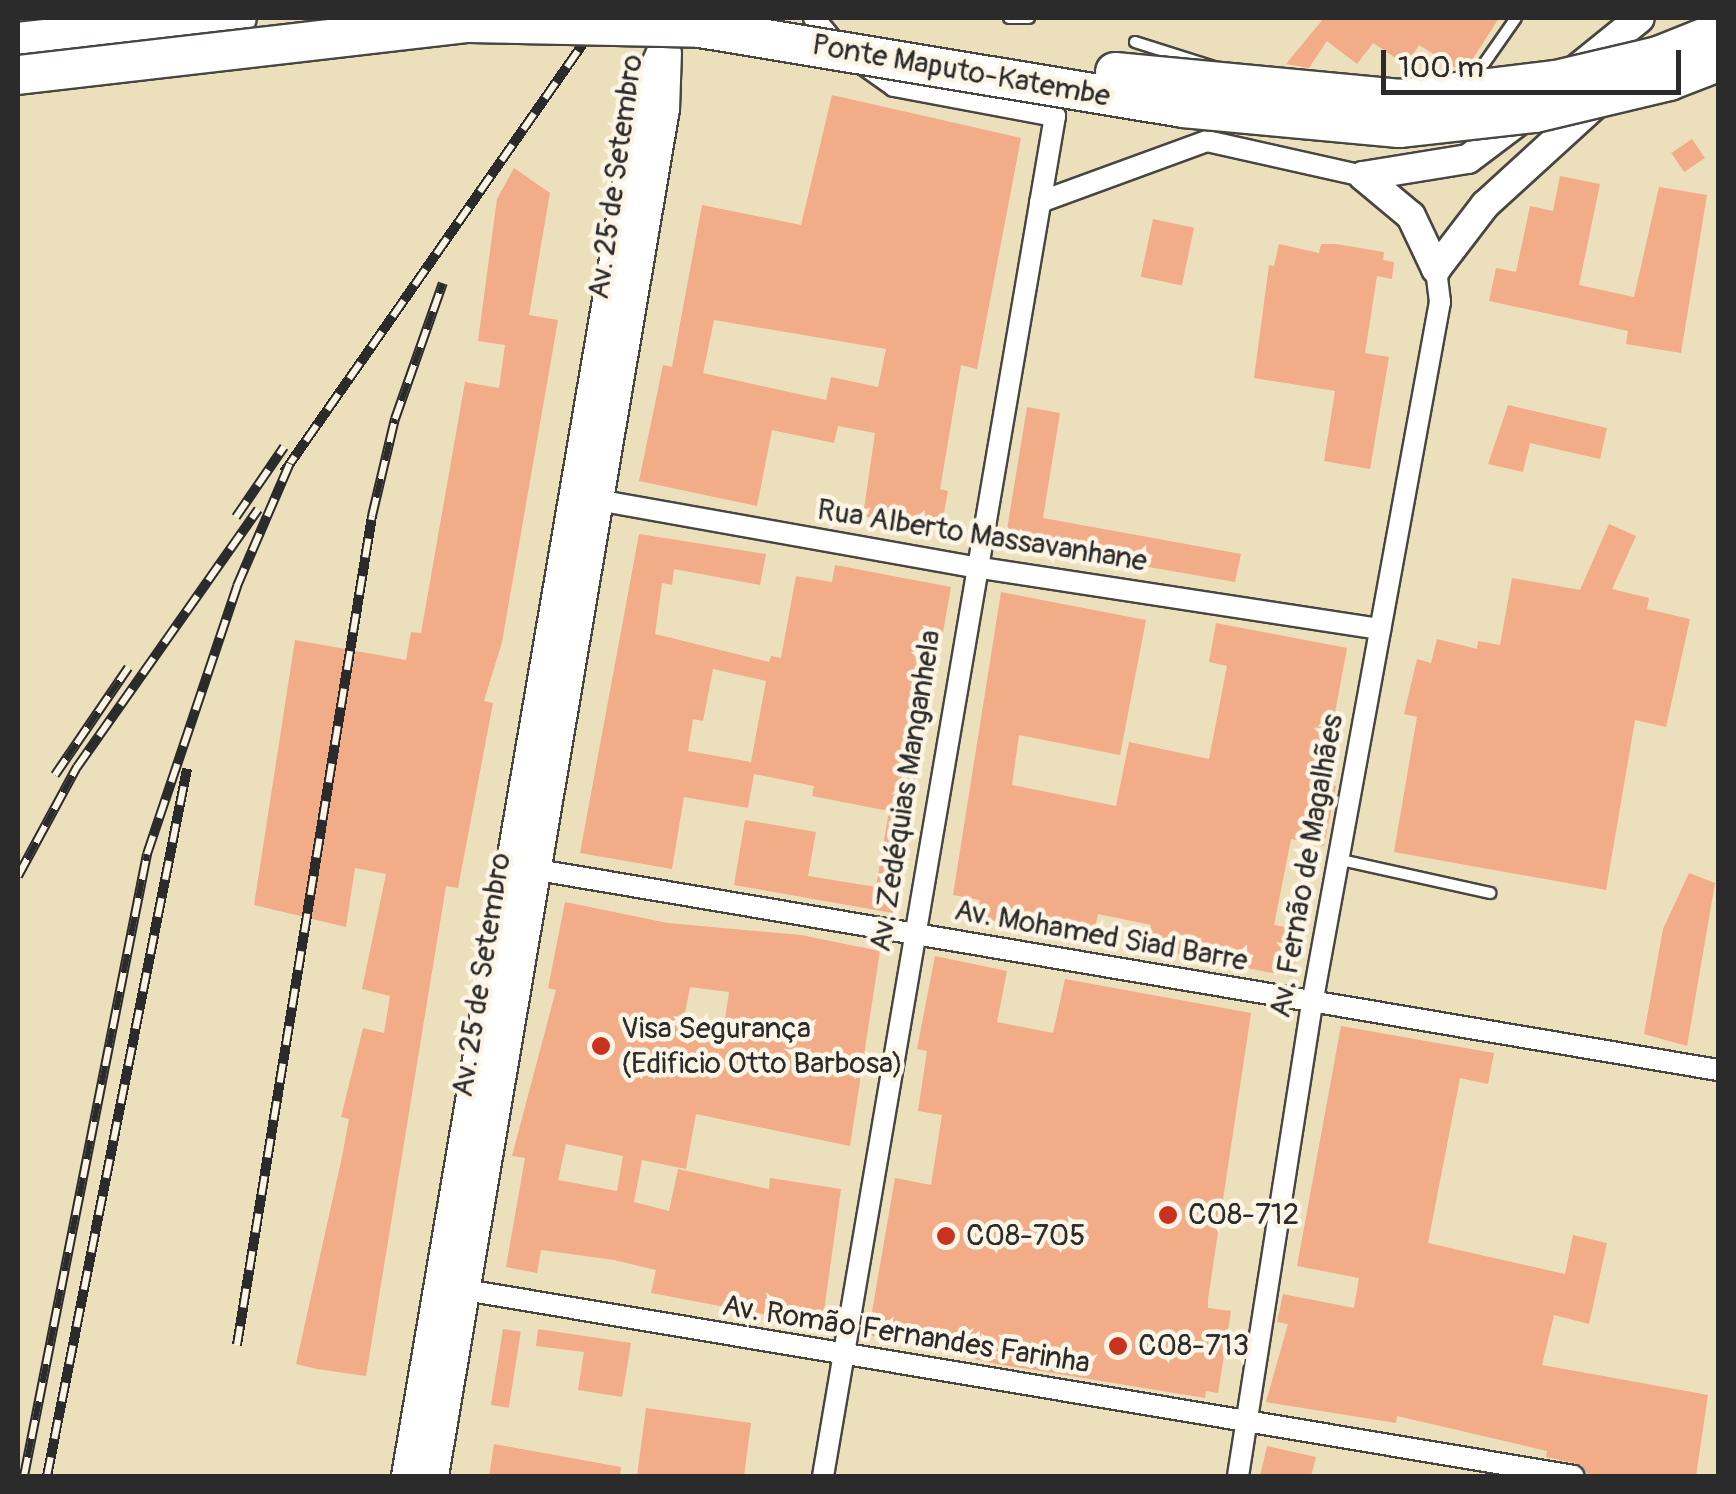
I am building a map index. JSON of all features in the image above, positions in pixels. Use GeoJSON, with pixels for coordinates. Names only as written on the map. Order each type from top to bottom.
{"type":"FeatureCollection","features":[{"type":"Feature","properties":{"kind":"highway"},"geometry":{"type":"LineString","coordinates":[[18,42],[238,18]]}},
{"type":"Feature","properties":{"kind":"highway","name":"Ponte Maputo-Katembe"},"geometry":{"type":"LineString","coordinates":[[798,18],[1145,77],[1398,99],[1556,80],[1658,56],[1718,32]]}},
{"type":"Feature","properties":{"kind":"highway","name":"Ponte Maputo-Katembe"},"geometry":{"type":"LineString","coordinates":[[18,75],[470,24],[700,28],[1183,108],[1399,128],[1534,113],[1668,81],[1718,62]]}},
{"type":"Feature","properties":{"kind":"main road"},"geometry":{"type":"LineString","coordinates":[[1364,176],[1468,159],[1640,18]]}},
{"type":"Feature","properties":{"kind":"main road"},"geometry":{"type":"LineString","coordinates":[[1364,176],[1411,216],[1436,269],[1485,204],[1701,18]]}},
{"type":"Feature","properties":{"kind":"main road","name":"Av. 25 de Setembro"},"geometry":{"type":"LineString","coordinates":[[406,1476],[586,498],[665,108],[672,27]]}},
{"type":"Feature","properties":{"kind":"main road","name":"Av. 25 de Setembro"},"geometry":{"type":"LineString","coordinates":[[434,1476],[532,870],[586,498]]}},
{"type":"Feature","properties":{"kind":"street","name":"Av. Zedéquias Manganhela"},"geometry":{"type":"LineString","coordinates":[[814,18],[835,44],[894,86],[1055,116],[974,568],[823,1476]]}},
{"type":"Feature","properties":{"kind":"street"},"geometry":{"type":"LineString","coordinates":[[1040,202],[1207,141],[1364,176]]}},
{"type":"Feature","properties":{"kind":"street","name":"Av. Fernão de Magalhães"},"geometry":{"type":"LineString","coordinates":[[1238,1476],[1312,1004],[1440,302],[1436,269]]}},
{"type":"Feature","properties":{"kind":"street","name":"Rua Alberto Massavanhane"},"geometry":{"type":"LineString","coordinates":[[586,498],[974,568],[1380,629]]}},
{"type":"Feature","properties":{"kind":"street","name":"Av. Mohamed Siad Barre"},"geometry":{"type":"LineString","coordinates":[[532,870],[1718,1070]]}},
{"type":"Feature","properties":{"kind":"street","name":"Av. Romão Fernandes Farinha"},"geometry":{"type":"LineString","coordinates":[[465,1290],[843,1358],[1574,1476]]}},
{"type":"Feature","properties":{"kind":"lane"},"geometry":{"type":"LineString","coordinates":[[1009,18],[1029,18]]}},
{"type":"Feature","properties":{"kind":"lane"},"geometry":{"type":"LineString","coordinates":[[1135,42],[1328,114],[1399,114],[1460,98],[1516,18]]}},
{"type":"Feature","properties":{"kind":"lane"},"geometry":{"type":"LineString","coordinates":[[1341,860],[1490,894]]}},
{"type":"Feature","properties":{"kind":"building"},"geometry":{"type":"Polygon","coordinates":[[[1324,18],[1499,18],[1467,68],[1457,69],[1419,45],[1406,65],[1373,43],[1357,64],[1327,41],[1309,68],[1286,64],[1324,18]]]}},
{"type":"Feature","properties":{"kind":"building"},"geometry":{"type":"Polygon","coordinates":[[[832,95],[1021,138],[977,369],[961,365],[940,489],[948,491],[941,529],[863,516],[875,433],[838,426],[834,443],[772,430],[757,506],[639,481],[663,365],[672,367],[702,205],[801,225],[832,95]],[[714,320],[703,373],[826,400],[831,377],[878,387],[886,349],[714,320]]]}},
{"type":"Feature","properties":{"kind":"building"},"geometry":{"type":"Polygon","coordinates":[[[1692,139],[1705,158],[1684,172],[1671,153],[1692,139]]]}},
{"type":"Feature","properties":{"kind":"building"},"geometry":{"type":"Polygon","coordinates":[[[514,168],[550,193],[529,315],[558,320],[502,642],[484,701],[493,703],[458,888],[446,886],[366,1376],[317,1369],[296,1364],[349,1119],[341,1117],[363,1028],[384,1033],[390,996],[362,989],[386,874],[355,868],[346,927],[254,905],[295,640],[406,660],[411,632],[421,633],[465,382],[499,388],[505,345],[478,341],[497,199],[514,168]]]}},
{"type":"Feature","properties":{"kind":"building"},"geometry":{"type":"Polygon","coordinates":[[[1560,176],[1600,184],[1579,285],[1634,297],[1659,187],[1707,195],[1681,353],[1626,344],[1628,331],[1489,301],[1496,268],[1516,272],[1530,206],[1553,211],[1560,176]]]}},
{"type":"Feature","properties":{"kind":"building"},"geometry":{"type":"Polygon","coordinates":[[[1153,219],[1194,228],[1182,285],[1141,277],[1153,219]]]}},
{"type":"Feature","properties":{"kind":"building"},"geometry":{"type":"Polygon","coordinates":[[[1279,244],[1319,253],[1321,244],[1336,244],[1384,252],[1383,260],[1394,262],[1392,279],[1377,276],[1365,353],[1389,357],[1370,469],[1324,461],[1335,391],[1254,378],[1269,265],[1274,266],[1279,244]]]}},
{"type":"Feature","properties":{"kind":"building"},"geometry":{"type":"Polygon","coordinates":[[[1508,405],[1607,428],[1600,459],[1530,443],[1523,472],[1488,464],[1508,405]]]}},
{"type":"Feature","properties":{"kind":"building"},"geometry":{"type":"Polygon","coordinates":[[[1027,407],[1060,413],[1043,518],[1241,554],[1235,582],[1005,542],[1027,407]]]}},
{"type":"Feature","properties":{"kind":"building"},"geometry":{"type":"Polygon","coordinates":[[[1609,524],[1636,536],[1612,589],[1649,598],[1647,609],[1690,619],[1666,727],[1635,720],[1606,890],[1394,852],[1417,717],[1404,714],[1417,659],[1431,663],[1437,639],[1477,649],[1478,641],[1500,645],[1512,578],[1580,590],[1609,524]]]}},
{"type":"Feature","properties":{"kind":"building"},"geometry":{"type":"Polygon","coordinates":[[[639,534],[766,554],[760,585],[674,569],[672,585],[662,583],[655,634],[769,662],[771,656],[781,658],[796,576],[832,582],[835,565],[951,587],[893,913],[734,885],[745,820],[816,832],[808,876],[876,887],[889,811],[812,796],[814,786],[754,774],[748,808],[684,797],[672,869],[580,853],[639,534]],[[713,669],[703,721],[693,719],[688,751],[751,762],[766,681],[713,669]]]}},
{"type":"Feature","properties":{"kind":"building"},"geometry":{"type":"Polygon","coordinates":[[[1001,592],[1146,620],[1120,755],[1019,735],[1012,785],[1116,806],[1129,742],[1209,759],[1227,666],[1209,662],[1216,623],[1347,648],[1322,783],[1336,786],[1324,846],[1291,839],[1274,925],[1302,930],[1292,977],[1147,948],[1151,925],[1098,914],[1094,932],[1056,924],[1054,933],[977,917],[980,900],[953,895],[1001,592]]]}},
{"type":"Feature","properties":{"kind":"building"},"geometry":{"type":"Polygon","coordinates":[[[1689,873],[1715,883],[1687,1046],[1644,1034],[1663,929],[1689,873]]]}},
{"type":"Feature","properties":{"kind":"building"},"geometry":{"type":"Polygon","coordinates":[[[565,902],[668,923],[801,935],[880,951],[850,1146],[696,1114],[686,1169],[642,1160],[634,1202],[669,1211],[678,1169],[769,1189],[770,1178],[841,1189],[822,1325],[651,1293],[656,1270],[614,1260],[541,1250],[537,1273],[506,1267],[525,1158],[512,1156],[556,990],[548,988],[565,902]],[[690,987],[684,1019],[724,1027],[729,992],[690,987]],[[566,1144],[558,1180],[617,1191],[623,1156],[566,1144]]]}},
{"type":"Feature","properties":{"kind":"building"},"geometry":{"type":"Polygon","coordinates":[[[935,956],[1007,971],[997,1022],[1053,1033],[1065,979],[1251,1013],[1208,1299],[1208,1308],[1231,1311],[1218,1393],[1206,1391],[1205,1398],[997,1364],[868,1335],[895,1178],[931,1185],[942,1115],[918,1111],[927,1051],[917,1049],[935,956]]]}},
{"type":"Feature","properties":{"kind":"building"},"geometry":{"type":"Polygon","coordinates":[[[1341,1026],[1494,1053],[1488,1084],[1460,1078],[1428,1243],[1565,1274],[1573,1235],[1607,1243],[1589,1324],[1554,1315],[1542,1365],[1708,1395],[1696,1476],[1588,1476],[1582,1465],[1546,1457],[1547,1451],[1397,1416],[1396,1423],[1266,1402],[1288,1324],[1277,1322],[1283,1294],[1354,1308],[1359,1278],[1297,1266],[1341,1026]]]}},
{"type":"Feature","properties":{"kind":"building"},"geometry":{"type":"Polygon","coordinates":[[[503,1329],[521,1332],[509,1408],[491,1405],[503,1329]]]}},
{"type":"Feature","properties":{"kind":"building"},"geometry":{"type":"Polygon","coordinates":[[[538,1329],[631,1343],[622,1397],[578,1390],[584,1352],[536,1346],[538,1329]]]}},
{"type":"Feature","properties":{"kind":"building"},"geometry":{"type":"Polygon","coordinates":[[[646,1408],[751,1423],[744,1476],[637,1476],[646,1408]]]}},
{"type":"Feature","properties":{"kind":"building"},"geometry":{"type":"Polygon","coordinates":[[[494,1444],[621,1467],[620,1476],[489,1476],[494,1444]]]}},
{"type":"Feature","properties":{"kind":"building"},"geometry":{"type":"Polygon","coordinates":[[[1267,1446],[1316,1457],[1311,1476],[1260,1476],[1267,1446]]]}},
{"type":"Feature","properties":{"kind":"railway"},"geometry":{"type":"LineString","coordinates":[[284,472],[601,18]]}},
{"type":"Feature","properties":{"kind":"railway"},"geometry":{"type":"LineString","coordinates":[[237,1345],[372,516],[395,419],[443,283]]}},
{"type":"Feature","properties":{"kind":"railway"},"geometry":{"type":"LineString","coordinates":[[236,517],[284,447]]}},
{"type":"Feature","properties":{"kind":"railway"},"geometry":{"type":"LineString","coordinates":[[24,1476],[147,854],[237,586],[290,463]]}},
{"type":"Feature","properties":{"kind":"railway"},"geometry":{"type":"LineString","coordinates":[[18,876],[77,767],[258,509]]}},
{"type":"Feature","properties":{"kind":"railway"},"geometry":{"type":"LineString","coordinates":[[55,775],[128,668]]}},
{"type":"Feature","properties":{"kind":"railway"},"geometry":{"type":"LineString","coordinates":[[47,1476],[187,769]]}},
{"type":"Feature","properties":{"kind":"place","name":"Visa Segurança (Edificio Otto Barbosa)"},"geometry":{"type":"Point","coordinates":[601,1046]}},
{"type":"Feature","properties":{"kind":"place","name":"C08-712"},"geometry":{"type":"Point","coordinates":[1168,1215]}},
{"type":"Feature","properties":{"kind":"place","name":"C08-705"},"geometry":{"type":"Point","coordinates":[946,1236]}},
{"type":"Feature","properties":{"kind":"place","name":"C08-713"},"geometry":{"type":"Point","coordinates":[1118,1346]}}]}
